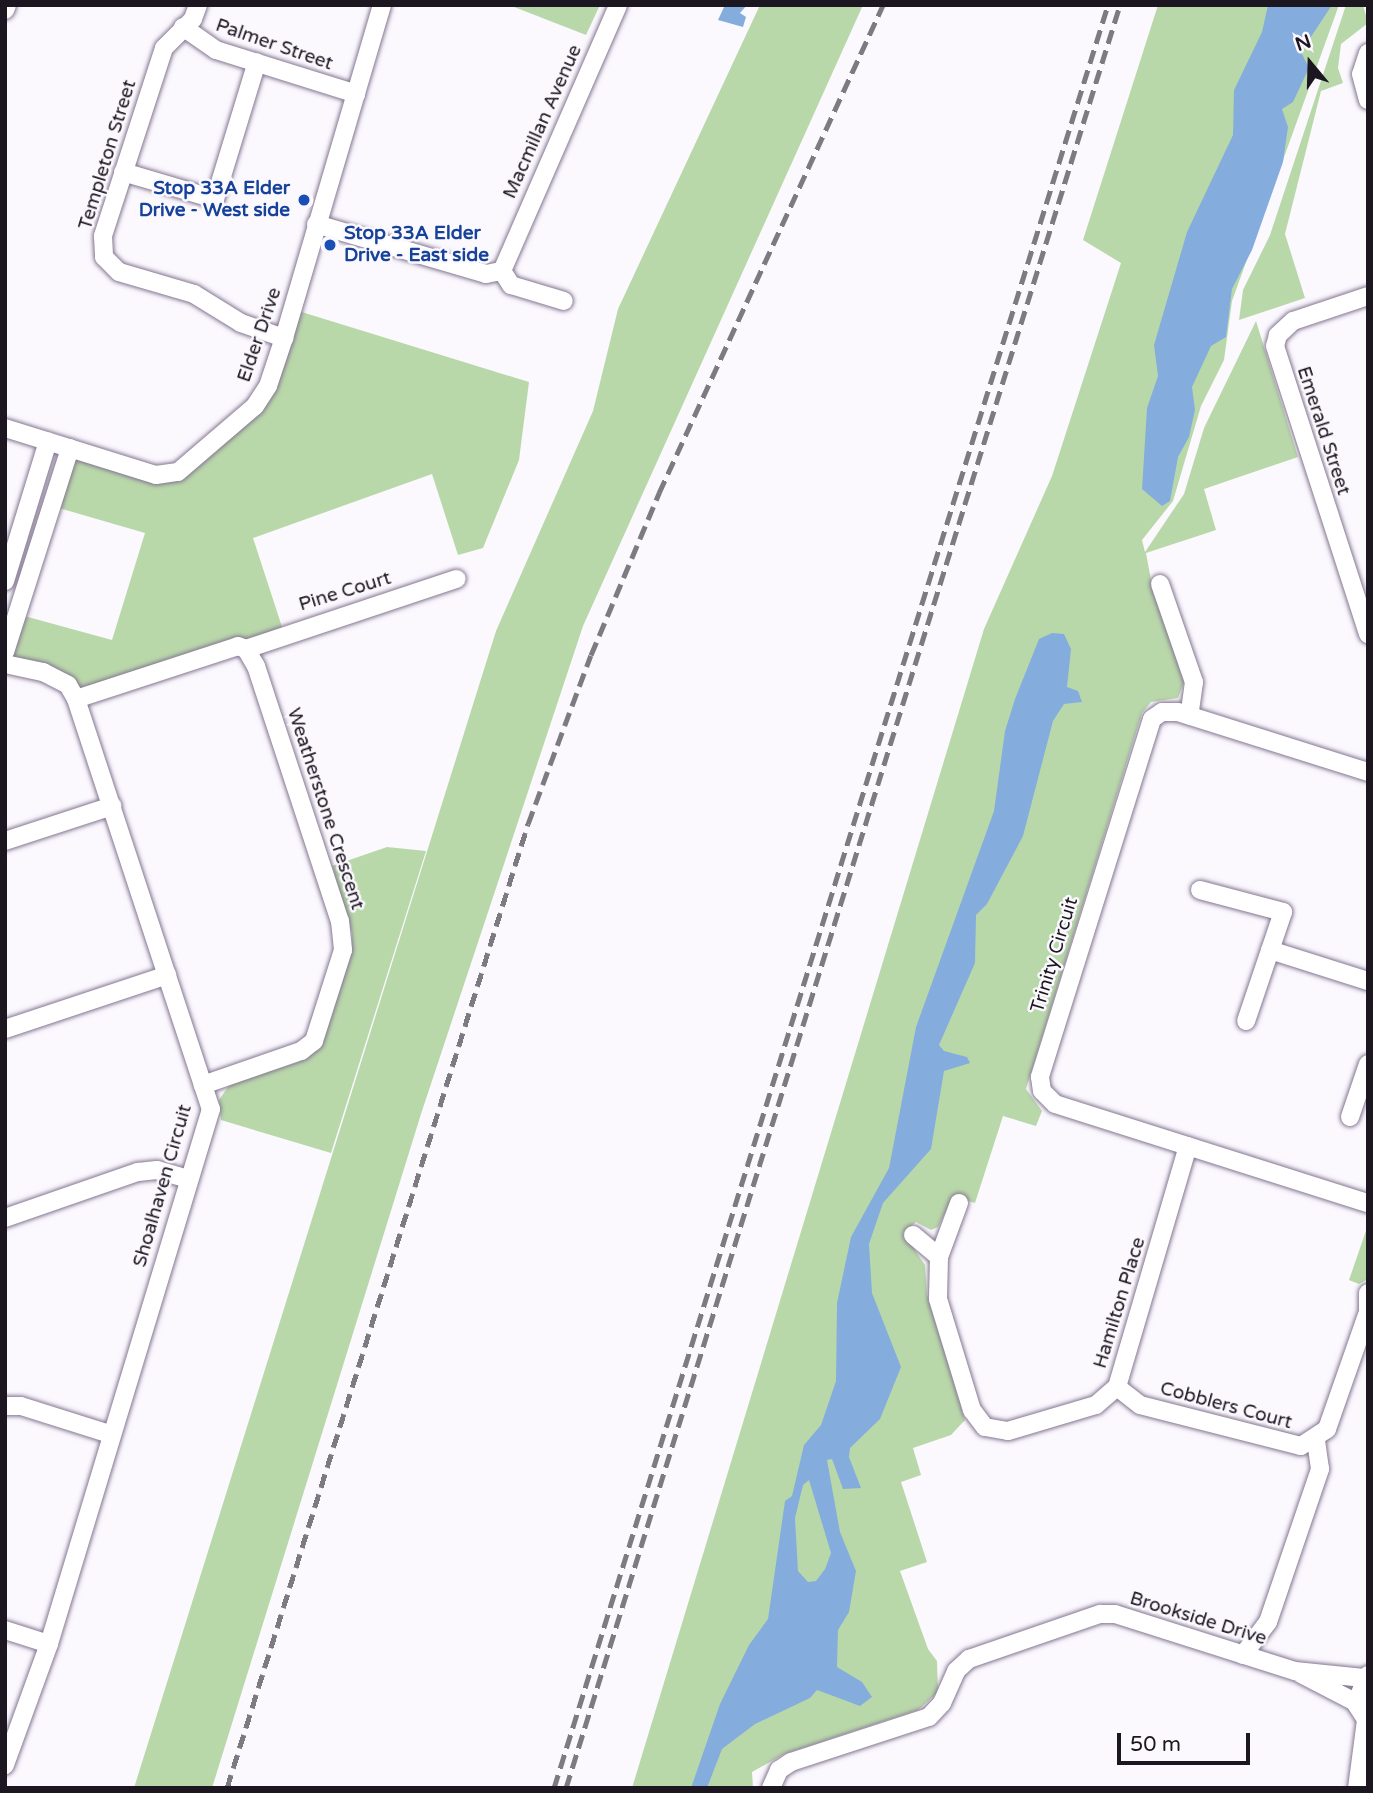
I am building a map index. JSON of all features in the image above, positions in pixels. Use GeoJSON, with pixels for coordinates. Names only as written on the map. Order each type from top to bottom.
{"type":"FeatureCollection","features":[{"type":"Feature","properties":{"kind":"street"},"geometry":{"type":"LineString","coordinates":[[5,10],[7,5]]}},
{"type":"Feature","properties":{"kind":"street","name":"Templeton Street"},"geometry":{"type":"LineString","coordinates":[[198,5],[164,48],[103,236],[104,257],[110,266],[194,294],[241,323],[284,338]]}},
{"type":"Feature","properties":{"kind":"street","name":"Elder Drive"},"geometry":{"type":"LineString","coordinates":[[5,428],[156,475],[178,472],[256,406],[268,386],[284,338],[382,5]]}},
{"type":"Feature","properties":{"kind":"street","name":"Macmillan Avenue"},"geometry":{"type":"LineString","coordinates":[[502,271],[618,5]]}},
{"type":"Feature","properties":{"kind":"street","name":"Palmer Street"},"geometry":{"type":"LineString","coordinates":[[183,27],[216,50],[356,94]]}},
{"type":"Feature","properties":{"kind":"street"},"geometry":{"type":"LineString","coordinates":[[1368,53],[1361,79],[1368,100]]}},
{"type":"Feature","properties":{"kind":"street"},"geometry":{"type":"LineString","coordinates":[[123,172],[215,200],[257,62]]}},
{"type":"Feature","properties":{"kind":"street"},"geometry":{"type":"LineString","coordinates":[[316,224],[486,274],[502,271],[511,285],[564,302]]}},
{"type":"Feature","properties":{"kind":"street","name":"Emerald Street"},"geometry":{"type":"LineString","coordinates":[[1368,296],[1293,321],[1278,335],[1275,346],[1368,634]]}},
{"type":"Feature","properties":{"kind":"street"},"geometry":{"type":"LineString","coordinates":[[5,581],[48,441]]}},
{"type":"Feature","properties":{"kind":"street"},"geometry":{"type":"LineString","coordinates":[[5,652],[70,448]]}},
{"type":"Feature","properties":{"kind":"street","name":"Pine Court"},"geometry":{"type":"LineString","coordinates":[[246,649],[457,579]]}},
{"type":"Feature","properties":{"kind":"street"},"geometry":{"type":"LineString","coordinates":[[1160,584],[1194,682],[1189,716]]}},
{"type":"Feature","properties":{"kind":"street"},"geometry":{"type":"LineString","coordinates":[[76,699],[238,646],[246,649]]}},
{"type":"Feature","properties":{"kind":"street","name":"Weatherstone Crescent"},"geometry":{"type":"LineString","coordinates":[[203,1084],[302,1051],[314,1041],[344,938],[256,666],[246,649]]}},
{"type":"Feature","properties":{"kind":"street","name":"Shoalhaven Circuit"},"geometry":{"type":"LineString","coordinates":[[5,664],[43,672],[68,685],[76,699],[211,1109],[110,1434],[49,1644],[5,1765]]}},
{"type":"Feature","properties":{"kind":"street","name":"Trinity Circuit"},"geometry":{"type":"LineString","coordinates":[[1368,772],[1189,716],[1162,712],[1148,724],[1040,1077],[1042,1091],[1055,1104],[1368,1203]]}},
{"type":"Feature","properties":{"kind":"street"},"geometry":{"type":"LineString","coordinates":[[5,841],[112,806]]}},
{"type":"Feature","properties":{"kind":"street"},"geometry":{"type":"LineString","coordinates":[[1200,890],[1283,912],[1246,1021]]}},
{"type":"Feature","properties":{"kind":"street"},"geometry":{"type":"LineString","coordinates":[[1270,950],[1368,981]]}},
{"type":"Feature","properties":{"kind":"street"},"geometry":{"type":"LineString","coordinates":[[5,1029],[167,975]]}},
{"type":"Feature","properties":{"kind":"street"},"geometry":{"type":"LineString","coordinates":[[1350,1117],[1368,1064]]}},
{"type":"Feature","properties":{"kind":"street","name":"Hamilton Place"},"geometry":{"type":"LineString","coordinates":[[959,1203],[939,1257],[937,1299],[972,1410],[985,1427],[1008,1431],[1096,1405],[1117,1387],[1188,1146]]}},
{"type":"Feature","properties":{"kind":"street"},"geometry":{"type":"LineString","coordinates":[[5,1218],[138,1172],[157,1170],[189,1179]]}},
{"type":"Feature","properties":{"kind":"street"},"geometry":{"type":"LineString","coordinates":[[913,1234],[939,1257]]}},
{"type":"Feature","properties":{"kind":"street","name":"Cobblers Court"},"geometry":{"type":"LineString","coordinates":[[1117,1387],[1140,1405],[1297,1446],[1316,1440],[1327,1429],[1368,1311],[1368,1293]]}},
{"type":"Feature","properties":{"kind":"street"},"geometry":{"type":"LineString","coordinates":[[5,1406],[21,1406],[110,1434]]}},
{"type":"Feature","properties":{"kind":"street"},"geometry":{"type":"LineString","coordinates":[[1243,1655],[1268,1622],[1311,1484],[1320,1468],[1316,1440]]}},
{"type":"Feature","properties":{"kind":"street"},"geometry":{"type":"LineString","coordinates":[[1297,1446],[1311,1484]]}},
{"type":"Feature","properties":{"kind":"street","name":"Brookside Drive"},"geometry":{"type":"LineString","coordinates":[[771,1788],[779,1770],[791,1762],[929,1717],[942,1703],[956,1671],[969,1659],[1087,1618],[1115,1614],[1295,1671],[1364,1714]]}},
{"type":"Feature","properties":{"kind":"street"},"geometry":{"type":"LineString","coordinates":[[1268,1622],[1271,1663]]}},
{"type":"Feature","properties":{"kind":"street"},"geometry":{"type":"LineString","coordinates":[[5,1630],[49,1644]]}},
{"type":"Feature","properties":{"kind":"street","name":"Brookside Drive"},"geometry":{"type":"LineString","coordinates":[[1295,1671],[1366,1677]]}},
{"type":"Feature","properties":{"kind":"street"},"geometry":{"type":"LineString","coordinates":[[1359,1788],[1366,1677]]}},
{"type":"Feature","properties":{"kind":"street"},"geometry":{"type":"LineString","coordinates":[[1359,1788],[1368,1775]]}},
{"type":"Feature","properties":{"kind":"green space"},"geometry":{"type":"Polygon","coordinates":[[[509,5],[600,5],[586,35],[509,5]]]}},
{"type":"Feature","properties":{"kind":"green space"},"geometry":{"type":"Polygon","coordinates":[[[760,5],[863,5],[583,626],[421,1114],[212,1788],[134,1788],[496,631],[593,411],[618,309],[760,5]]]}},
{"type":"Feature","properties":{"kind":"green space"},"geometry":{"type":"Polygon","coordinates":[[[1158,5],[1339,5],[1232,301],[1224,360],[1201,406],[1173,501],[1142,540],[1145,552],[1184,494],[1204,428],[1256,321],[1298,457],[1204,489],[1216,530],[1146,553],[1152,585],[1184,682],[1178,698],[1151,702],[1142,713],[1026,1089],[1042,1111],[1036,1126],[1003,1116],[975,1203],[953,1197],[938,1227],[931,1230],[916,1222],[903,1233],[925,1265],[927,1294],[965,1420],[951,1435],[913,1448],[921,1475],[901,1482],[927,1562],[900,1571],[928,1649],[937,1661],[938,1692],[918,1710],[784,1754],[752,1772],[753,1788],[632,1788],[984,629],[1052,476],[1121,263],[1083,240],[1158,5]]]}},
{"type":"Feature","properties":{"kind":"green space"},"geometry":{"type":"Polygon","coordinates":[[[1346,5],[1363,5],[1368,23],[1341,44],[1338,68],[1343,83],[1321,91],[1285,234],[1305,298],[1239,320],[1243,290],[1270,235],[1346,5]]]}},
{"type":"Feature","properties":{"kind":"green space"},"geometry":{"type":"Polygon","coordinates":[[[292,309],[529,382],[519,460],[483,548],[458,555],[432,474],[253,538],[284,633],[76,699],[68,685],[5,664],[17,614],[112,640],[145,533],[52,506],[70,448],[178,472],[256,406],[292,309]]]}},
{"type":"Feature","properties":{"kind":"green space"},"geometry":{"type":"Polygon","coordinates":[[[387,847],[426,851],[331,1153],[221,1120],[219,1100],[230,1084],[296,1063],[318,1049],[352,950],[352,933],[332,866],[387,847]]]}},
{"type":"Feature","properties":{"kind":"green space"},"geometry":{"type":"Polygon","coordinates":[[[1368,1225],[1368,1279],[1359,1284],[1349,1280],[1368,1225]]]}},
{"type":"Feature","properties":{"kind":"water"},"geometry":{"type":"Polygon","coordinates":[[[725,5],[747,5],[740,13],[746,17],[743,27],[718,20],[725,5]]]}},
{"type":"Feature","properties":{"kind":"water"},"geometry":{"type":"Polygon","coordinates":[[[1268,5],[1332,5],[1301,52],[1309,68],[1293,102],[1282,109],[1288,127],[1283,162],[1252,250],[1232,289],[1226,337],[1211,346],[1192,387],[1195,410],[1189,437],[1178,457],[1170,501],[1162,506],[1142,489],[1147,408],[1158,376],[1154,345],[1187,232],[1233,135],[1234,90],[1262,32],[1268,5]]]}},
{"type":"Feature","properties":{"kind":"water"},"geometry":{"type":"Polygon","coordinates":[[[1052,633],[1064,634],[1071,649],[1067,687],[1078,691],[1082,702],[1064,704],[1053,721],[1023,836],[987,904],[976,915],[975,963],[939,1045],[944,1051],[967,1057],[970,1063],[944,1071],[931,1149],[883,1203],[869,1244],[872,1293],[901,1367],[880,1419],[850,1448],[849,1457],[861,1488],[843,1489],[832,1459],[827,1460],[840,1532],[856,1571],[849,1612],[838,1630],[837,1667],[862,1682],[872,1697],[860,1706],[817,1690],[810,1698],[755,1724],[722,1749],[707,1788],[691,1788],[720,1704],[749,1645],[768,1619],[785,1501],[792,1496],[804,1445],[821,1425],[836,1381],[837,1303],[851,1237],[889,1168],[916,1027],[994,811],[1005,731],[1039,639],[1052,633]],[[809,1480],[803,1485],[795,1518],[798,1571],[808,1582],[816,1581],[825,1569],[831,1553],[809,1480]]]}},
{"type":"Feature","properties":{"kind":"railway"},"geometry":{"type":"LineString","coordinates":[[227,1788],[528,824],[591,655],[659,493],[883,5]]}},
{"type":"Feature","properties":{"kind":"railway"},"geometry":{"type":"LineString","coordinates":[[554,1788],[1108,5]]}},
{"type":"Feature","properties":{"kind":"railway"},"geometry":{"type":"LineString","coordinates":[[566,1788],[1120,5]]}},
{"type":"Feature","properties":{"kind":"place","name":"Stop 33A Elder Drive - West side"},"geometry":{"type":"Point","coordinates":[304,200]}},
{"type":"Feature","properties":{"kind":"place","name":"Stop 33A Elder Drive - East side"},"geometry":{"type":"Point","coordinates":[330,245]}}]}
